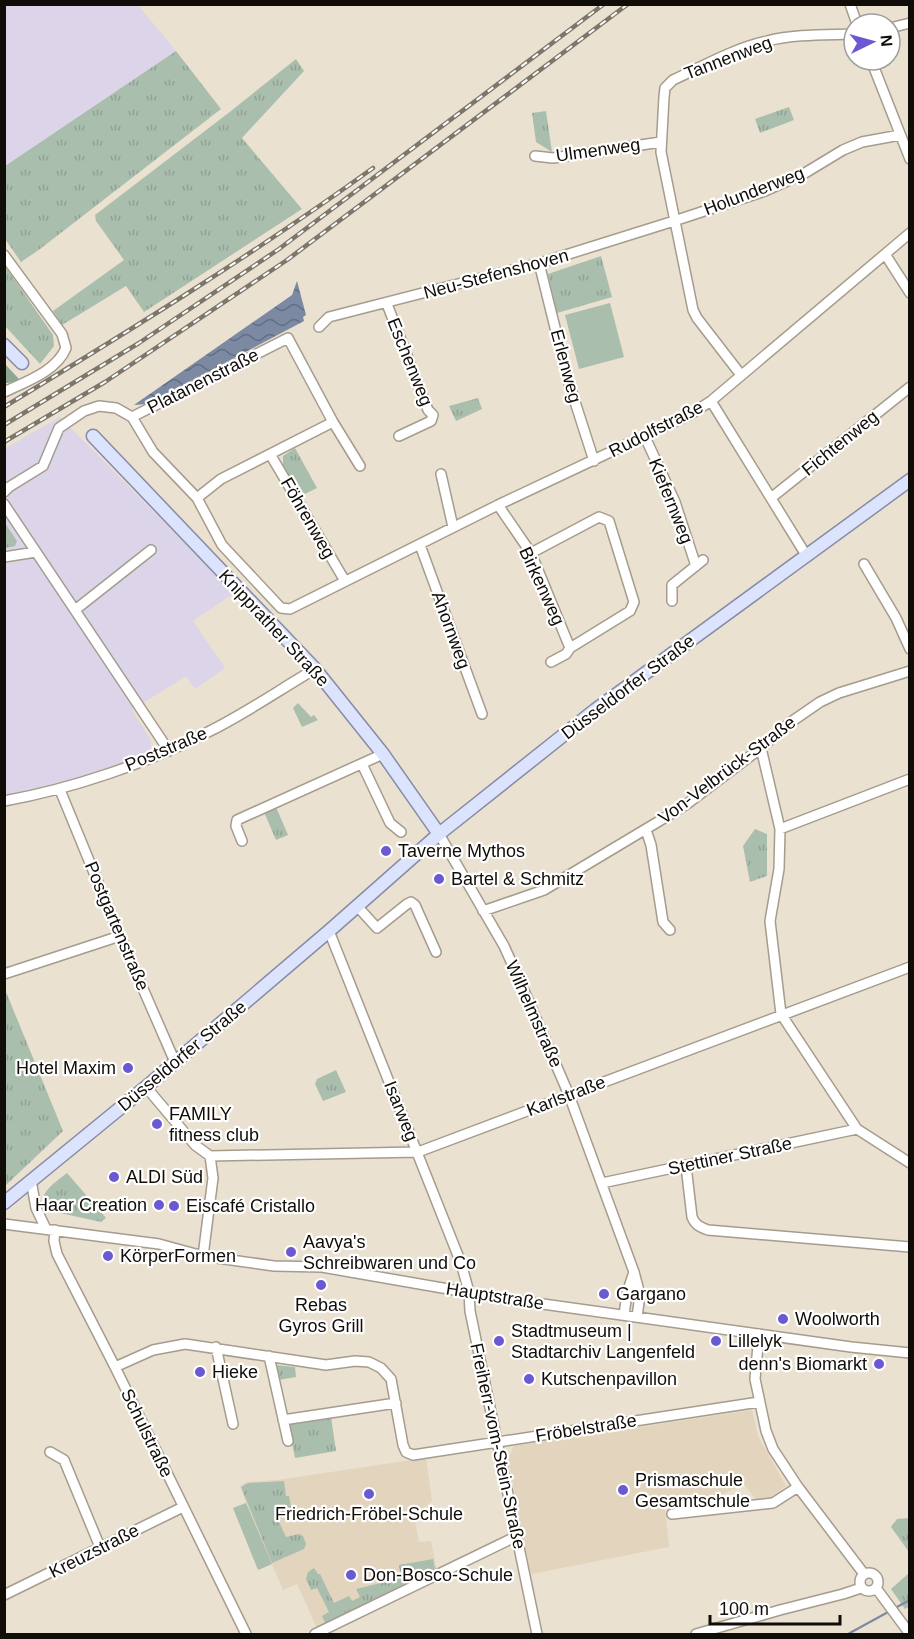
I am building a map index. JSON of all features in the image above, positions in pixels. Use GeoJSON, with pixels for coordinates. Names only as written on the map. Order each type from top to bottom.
{"type":"FeatureCollection","features":[{"type":"Feature","properties":{"kind":"main road"},"geometry":{"type":"LineString","coordinates":[[4,345],[22,363]]}},
{"type":"Feature","properties":{"kind":"main road","name":"Knipprather Straße"},"geometry":{"type":"LineString","coordinates":[[93,436],[315,669],[383,754],[439,834]]}},
{"type":"Feature","properties":{"kind":"main road","name":"Düsseldorfer Straße"},"geometry":{"type":"LineString","coordinates":[[4,1203],[146,1087],[439,834],[595,710],[909,480]]}},
{"type":"Feature","properties":{"kind":"street","name":"Tannenweg"},"geometry":{"type":"LineString","coordinates":[[661,142],[665,88],[673,80],[767,41],[808,35],[842,34]]}},
{"type":"Feature","properties":{"kind":"street"},"geometry":{"type":"LineString","coordinates":[[876,72],[909,159]]}},
{"type":"Feature","properties":{"kind":"street","name":"Holunderweg"},"geometry":{"type":"LineString","coordinates":[[674,220],[765,191],[806,173],[843,150],[862,142],[900,135]]}},
{"type":"Feature","properties":{"kind":"street"},"geometry":{"type":"LineString","coordinates":[[661,142],[661,152],[693,310],[741,375]]}},
{"type":"Feature","properties":{"kind":"street","name":"Ulmenweg"},"geometry":{"type":"LineString","coordinates":[[535,156],[553,158],[661,142]]}},
{"type":"Feature","properties":{"kind":"street","name":"Neu-Stefenshoven"},"geometry":{"type":"LineString","coordinates":[[319,327],[329,317],[540,263],[674,220]]}},
{"type":"Feature","properties":{"kind":"street","name":"Rudolfstraße"},"geometry":{"type":"LineString","coordinates":[[400,555],[498,505],[691,414],[711,401],[909,233]]}},
{"type":"Feature","properties":{"kind":"street"},"geometry":{"type":"LineString","coordinates":[[885,254],[909,293]]}},
{"type":"Feature","properties":{"kind":"street"},"geometry":{"type":"LineString","coordinates":[[4,255],[62,334],[66,348],[57,362],[45,371],[4,392]]}},
{"type":"Feature","properties":{"kind":"street","name":"Erlenweg"},"geometry":{"type":"LineString","coordinates":[[541,271],[568,380],[594,461]]}},
{"type":"Feature","properties":{"kind":"street","name":"Eschenweg"},"geometry":{"type":"LineString","coordinates":[[387,303],[428,410],[433,415],[431,421],[399,436]]}},
{"type":"Feature","properties":{"kind":"street","name":"Platanenstraße"},"geometry":{"type":"LineString","coordinates":[[333,422],[288,338],[132,417],[153,452],[197,498],[222,545],[281,608],[290,609],[400,555]]}},
{"type":"Feature","properties":{"kind":"street","name":"Fichtenweg"},"geometry":{"type":"LineString","coordinates":[[771,498],[909,387]]}},
{"type":"Feature","properties":{"kind":"street"},"geometry":{"type":"LineString","coordinates":[[711,401],[806,555]]}},
{"type":"Feature","properties":{"kind":"street"},"geometry":{"type":"LineString","coordinates":[[4,492],[43,466],[59,428],[84,411],[99,406],[116,408],[132,417]]}},
{"type":"Feature","properties":{"kind":"street"},"geometry":{"type":"LineString","coordinates":[[197,498],[221,479],[333,422],[360,466]]}},
{"type":"Feature","properties":{"kind":"street","name":"Kiefernweg"},"geometry":{"type":"LineString","coordinates":[[645,437],[675,501],[700,563],[672,585],[672,601]]}},
{"type":"Feature","properties":{"kind":"street","name":"Föhrenweg"},"geometry":{"type":"LineString","coordinates":[[270,454],[345,581]]}},
{"type":"Feature","properties":{"kind":"street"},"geometry":{"type":"LineString","coordinates":[[441,474],[453,527]]}},
{"type":"Feature","properties":{"kind":"street"},"geometry":{"type":"LineString","coordinates":[[4,504],[169,751]]}},
{"type":"Feature","properties":{"kind":"street","name":"Birkenweg"},"geometry":{"type":"LineString","coordinates":[[498,505],[531,554],[570,648],[566,654],[551,662]]}},
{"type":"Feature","properties":{"kind":"street"},"geometry":{"type":"LineString","coordinates":[[531,554],[599,517],[609,521],[634,602],[630,611],[570,648]]}},
{"type":"Feature","properties":{"kind":"street","name":"Ahornweg"},"geometry":{"type":"LineString","coordinates":[[420,545],[482,714]]}},
{"type":"Feature","properties":{"kind":"street"},"geometry":{"type":"LineString","coordinates":[[75,610],[151,550]]}},
{"type":"Feature","properties":{"kind":"street"},"geometry":{"type":"LineString","coordinates":[[4,557],[36,552]]}},
{"type":"Feature","properties":{"kind":"street"},"geometry":{"type":"LineString","coordinates":[[864,564],[896,618],[909,649]]}},
{"type":"Feature","properties":{"kind":"street","name":"Poststraße"},"geometry":{"type":"LineString","coordinates":[[4,801],[60,790],[169,751],[210,732],[315,669]]}},
{"type":"Feature","properties":{"kind":"street","name":"Von-Velbrück-Straße"},"geometry":{"type":"LineString","coordinates":[[483,911],[544,890],[646,830],[687,804],[820,702],[839,693],[909,671]]}},
{"type":"Feature","properties":{"kind":"street"},"geometry":{"type":"LineString","coordinates":[[761,748],[780,829],[779,869],[770,921],[781,1014],[857,1129],[909,1163]]}},
{"type":"Feature","properties":{"kind":"street"},"geometry":{"type":"LineString","coordinates":[[242,841],[236,826],[237,820],[383,754]]}},
{"type":"Feature","properties":{"kind":"street"},"geometry":{"type":"LineString","coordinates":[[362,764],[390,824],[401,832]]}},
{"type":"Feature","properties":{"kind":"street"},"geometry":{"type":"LineString","coordinates":[[780,829],[909,779]]}},
{"type":"Feature","properties":{"kind":"street","name":"Postgartenstraße"},"geometry":{"type":"LineString","coordinates":[[60,790],[175,1062]]}},
{"type":"Feature","properties":{"kind":"street"},"geometry":{"type":"LineString","coordinates":[[646,830],[651,845],[663,922],[670,930]]}},
{"type":"Feature","properties":{"kind":"street","name":"Wilhelmstraße"},"geometry":{"type":"LineString","coordinates":[[439,834],[504,946],[569,1095],[634,1272],[640,1294],[638,1317]]}},
{"type":"Feature","properties":{"kind":"street"},"geometry":{"type":"LineString","coordinates":[[357,906],[377,928],[407,904],[416,905],[436,952]]}},
{"type":"Feature","properties":{"kind":"street","name":"Isarweg"},"geometry":{"type":"LineString","coordinates":[[329,931],[418,1152],[461,1263],[469,1292]]}},
{"type":"Feature","properties":{"kind":"street"},"geometry":{"type":"LineString","coordinates":[[4,974],[120,936]]}},
{"type":"Feature","properties":{"kind":"street","name":"Karlstraße"},"geometry":{"type":"LineString","coordinates":[[210,1156],[418,1152],[909,967]]}},
{"type":"Feature","properties":{"kind":"street"},"geometry":{"type":"LineString","coordinates":[[146,1087],[195,1145],[210,1156],[213,1178],[203,1256]]}},
{"type":"Feature","properties":{"kind":"street","name":"Stettiner Straße"},"geometry":{"type":"LineString","coordinates":[[602,1184],[857,1129]]}},
{"type":"Feature","properties":{"kind":"street"},"geometry":{"type":"LineString","coordinates":[[686,1166],[694,1223],[708,1230],[909,1247]]}},
{"type":"Feature","properties":{"kind":"street"},"geometry":{"type":"LineString","coordinates":[[31,1180],[36,1208],[51,1230]]}},
{"type":"Feature","properties":{"kind":"street","name":"Hauptstraße"},"geometry":{"type":"LineString","coordinates":[[4,1224],[159,1244],[203,1256],[274,1266],[322,1267],[624,1315],[909,1353]]}},
{"type":"Feature","properties":{"kind":"street","name":"Schulstraße"},"geometry":{"type":"LineString","coordinates":[[51,1230],[57,1254],[246,1635]]}},
{"type":"Feature","properties":{"kind":"street"},"geometry":{"type":"LineString","coordinates":[[624,1315],[627,1293],[634,1272]]}},
{"type":"Feature","properties":{"kind":"street","name":"Freiherr-vom-Stein-Straße"},"geometry":{"type":"LineString","coordinates":[[469,1292],[470,1311],[537,1635]]}},
{"type":"Feature","properties":{"kind":"street"},"geometry":{"type":"LineString","coordinates":[[759,1334],[755,1378],[766,1431],[773,1449],[798,1487],[864,1574]]}},
{"type":"Feature","properties":{"kind":"street"},"geometry":{"type":"LineString","coordinates":[[115,1367],[153,1350],[177,1344],[216,1347],[331,1365],[355,1361],[375,1364],[391,1379],[396,1403],[283,1420]]}},
{"type":"Feature","properties":{"kind":"street"},"geometry":{"type":"LineString","coordinates":[[216,1347],[233,1424]]}},
{"type":"Feature","properties":{"kind":"street"},"geometry":{"type":"LineString","coordinates":[[269,1356],[288,1441]]}},
{"type":"Feature","properties":{"kind":"street","name":"Fröbelstraße"},"geometry":{"type":"LineString","coordinates":[[396,1403],[403,1445],[406,1452],[413,1455],[759,1402]]}},
{"type":"Feature","properties":{"kind":"street"},"geometry":{"type":"LineString","coordinates":[[50,1452],[64,1460],[100,1547]]}},
{"type":"Feature","properties":{"kind":"street"},"geometry":{"type":"LineString","coordinates":[[672,1514],[773,1503],[798,1487]]}},
{"type":"Feature","properties":{"kind":"street","name":"Kreuzstraße"},"geometry":{"type":"LineString","coordinates":[[4,1595],[183,1507]]}},
{"type":"Feature","properties":{"kind":"street"},"geometry":{"type":"LineString","coordinates":[[315,1635],[517,1536]]}},
{"type":"Feature","properties":{"kind":"street"},"geometry":{"type":"LineString","coordinates":[[861,1588],[860,1581],[864,1574],[870,1572],[878,1581],[876,1588]]}},
{"type":"Feature","properties":{"kind":"street"},"geometry":{"type":"LineString","coordinates":[[696,1635],[861,1588],[868,1591],[876,1588]]}},
{"type":"Feature","properties":{"kind":"street"},"geometry":{"type":"LineString","coordinates":[[876,1588],[909,1634]]}},
{"type":"Feature","properties":{"kind":"shaded area"},"geometry":{"type":"Polygon","coordinates":[[[5,5],[138,5],[176,51],[5,166],[5,5]]]}},
{"type":"Feature","properties":{"kind":"shaded area"},"geometry":{"type":"Polygon","coordinates":[[[60,417],[234,593],[193,621],[225,668],[195,689],[186,676],[132,710],[151,740],[150,753],[60,787],[5,795],[4,449],[60,417]]]}},
{"type":"Feature","properties":{"kind":"shaded area","name":"Prismaschule Gesamtschule"},"geometry":{"type":"Polygon","coordinates":[[[752,1410],[758,1436],[786,1486],[766,1500],[757,1501],[744,1484],[723,1494],[723,1499],[665,1509],[669,1547],[531,1574],[508,1459],[514,1446],[752,1410]]]}},
{"type":"Feature","properties":{"kind":"shaded area"},"geometry":{"type":"Polygon","coordinates":[[[426,1458],[432,1501],[414,1516],[419,1542],[431,1541],[437,1570],[317,1628],[297,1584],[283,1590],[272,1564],[258,1570],[233,1508],[246,1503],[240,1486],[247,1482],[277,1480],[426,1458]]]}},
{"type":"Feature","properties":{"kind":"green space"},"geometry":{"type":"Polygon","coordinates":[[[176,51],[221,109],[21,262],[5,239],[5,166],[176,51]]]}},
{"type":"Feature","properties":{"kind":"green space"},"geometry":{"type":"Polygon","coordinates":[[[296,59],[304,71],[242,138],[302,209],[144,312],[126,286],[62,325],[53,311],[124,260],[96,221],[95,215],[296,59]]]}},
{"type":"Feature","properties":{"kind":"green space"},"geometry":{"type":"Polygon","coordinates":[[[789,107],[794,120],[760,133],[755,119],[789,107]]]}},
{"type":"Feature","properties":{"kind":"green space"},"geometry":{"type":"Polygon","coordinates":[[[546,111],[552,152],[536,142],[532,113],[546,111]]]}},
{"type":"Feature","properties":{"kind":"green space"},"geometry":{"type":"Polygon","coordinates":[[[601,256],[612,297],[557,313],[548,274],[601,256]]]}},
{"type":"Feature","properties":{"kind":"green space"},"geometry":{"type":"Polygon","coordinates":[[[5,266],[53,335],[54,346],[40,364],[5,326],[5,266]]]}},
{"type":"Feature","properties":{"kind":"green space"},"geometry":{"type":"Polygon","coordinates":[[[610,303],[624,357],[579,369],[565,315],[610,303]]]}},
{"type":"Feature","properties":{"kind":"green space"},"geometry":{"type":"Polygon","coordinates":[[[5,364],[19,379],[5,383],[5,364]]]}},
{"type":"Feature","properties":{"kind":"green space"},"geometry":{"type":"Polygon","coordinates":[[[478,398],[482,409],[456,421],[449,406],[478,398]]]}},
{"type":"Feature","properties":{"kind":"green space"},"geometry":{"type":"Polygon","coordinates":[[[295,448],[317,488],[299,497],[283,466],[283,456],[295,448]]]}},
{"type":"Feature","properties":{"kind":"green space"},"geometry":{"type":"Polygon","coordinates":[[[5,523],[17,541],[15,546],[5,548],[5,523]]]}},
{"type":"Feature","properties":{"kind":"green space"},"geometry":{"type":"Polygon","coordinates":[[[298,703],[311,717],[314,715],[318,720],[302,727],[293,708],[298,703]]]}},
{"type":"Feature","properties":{"kind":"green space"},"geometry":{"type":"Polygon","coordinates":[[[276,807],[288,835],[276,840],[264,812],[276,807]]]}},
{"type":"Feature","properties":{"kind":"green space"},"geometry":{"type":"Polygon","coordinates":[[[755,829],[767,834],[767,876],[750,882],[743,846],[755,829]]]}},
{"type":"Feature","properties":{"kind":"green space"},"geometry":{"type":"Polygon","coordinates":[[[4,987],[63,1131],[5,1186],[4,1186],[4,987]]]}},
{"type":"Feature","properties":{"kind":"green space"},"geometry":{"type":"Polygon","coordinates":[[[336,1070],[346,1092],[323,1101],[315,1084],[317,1079],[336,1070]]]}},
{"type":"Feature","properties":{"kind":"green space"},"geometry":{"type":"Polygon","coordinates":[[[67,1173],[106,1218],[101,1222],[46,1210],[43,1198],[45,1193],[67,1173]]]}},
{"type":"Feature","properties":{"kind":"green space"},"geometry":{"type":"Polygon","coordinates":[[[275,1365],[295,1367],[296,1377],[278,1380],[275,1365]]]}},
{"type":"Feature","properties":{"kind":"green space"},"geometry":{"type":"Polygon","coordinates":[[[331,1417],[336,1451],[295,1458],[288,1423],[331,1417]]]}},
{"type":"Feature","properties":{"kind":"green space"},"geometry":{"type":"Polygon","coordinates":[[[284,1481],[292,1513],[278,1520],[286,1537],[299,1534],[303,1536],[306,1544],[304,1549],[272,1563],[241,1487],[248,1483],[284,1481]]]}},
{"type":"Feature","properties":{"kind":"green space"},"geometry":{"type":"Polygon","coordinates":[[[246,1503],[272,1564],[258,1570],[233,1508],[246,1503]]]}},
{"type":"Feature","properties":{"kind":"green space"},"geometry":{"type":"Polygon","coordinates":[[[910,1518],[909,1552],[891,1527],[897,1519],[910,1518]]]}},
{"type":"Feature","properties":{"kind":"green space"},"geometry":{"type":"Polygon","coordinates":[[[433,1559],[435,1569],[325,1623],[322,1616],[329,1612],[317,1588],[311,1590],[306,1579],[308,1572],[314,1568],[320,1574],[334,1603],[349,1596],[352,1601],[360,1597],[356,1589],[401,1578],[399,1565],[433,1559]]]}},
{"type":"Feature","properties":{"kind":"green space"},"geometry":{"type":"Polygon","coordinates":[[[909,1573],[909,1607],[905,1609],[891,1589],[909,1573]]]}},
{"type":"Feature","properties":{"kind":"water"},"geometry":{"type":"Polygon","coordinates":[[[297,281],[306,315],[303,317],[304,321],[147,404],[134,405],[292,295],[297,281]]]}},
{"type":"Feature","properties":{"kind":"waterway"},"geometry":{"type":"LineString","coordinates":[[895,1608],[910,1600]]}},
{"type":"Feature","properties":{"kind":"waterway"},"geometry":{"type":"LineString","coordinates":[[848,1634],[890,1611]]}},
{"type":"Feature","properties":{"kind":"railway"},"geometry":{"type":"LineString","coordinates":[[4,425],[139,343],[279,249],[604,4]]}},
{"type":"Feature","properties":{"kind":"railway"},"geometry":{"type":"LineString","coordinates":[[4,442],[105,382],[287,260],[628,4]]}},
{"type":"Feature","properties":{"kind":"railway"},"geometry":{"type":"LineString","coordinates":[[4,407],[237,261],[373,168]]}},
{"type":"Feature","properties":{"kind":"place","name":"Taverne Mythos"},"geometry":{"type":"Point","coordinates":[386,851]}},
{"type":"Feature","properties":{"kind":"place","name":"Bartel & Schmitz"},"geometry":{"type":"Point","coordinates":[439,879]}},
{"type":"Feature","properties":{"kind":"place","name":"Hotel Maxim"},"geometry":{"type":"Point","coordinates":[128,1068]}},
{"type":"Feature","properties":{"kind":"place","name":"FAMILY fitness club"},"geometry":{"type":"Point","coordinates":[157,1124]}},
{"type":"Feature","properties":{"kind":"place","name":"ALDI Süd"},"geometry":{"type":"Point","coordinates":[114,1177]}},
{"type":"Feature","properties":{"kind":"place","name":"Haar Creation"},"geometry":{"type":"Point","coordinates":[159,1205]}},
{"type":"Feature","properties":{"kind":"place","name":"Eiscafé Cristallo"},"geometry":{"type":"Point","coordinates":[174,1206]}},
{"type":"Feature","properties":{"kind":"place","name":"Aavya's Schreibwaren und Co"},"geometry":{"type":"Point","coordinates":[291,1252]}},
{"type":"Feature","properties":{"kind":"place","name":"KörperFormen"},"geometry":{"type":"Point","coordinates":[108,1256]}},
{"type":"Feature","properties":{"kind":"place","name":"Rebas Gyros Grill"},"geometry":{"type":"Point","coordinates":[321,1285]}},
{"type":"Feature","properties":{"kind":"place","name":"Gargano"},"geometry":{"type":"Point","coordinates":[604,1294]}},
{"type":"Feature","properties":{"kind":"place","name":"Woolworth"},"geometry":{"type":"Point","coordinates":[783,1319]}},
{"type":"Feature","properties":{"kind":"place","name":"Stadtmuseum | Stadtarchiv Langenfeld"},"geometry":{"type":"Point","coordinates":[499,1341]}},
{"type":"Feature","properties":{"kind":"place","name":"Lillelyk"},"geometry":{"type":"Point","coordinates":[716,1341]}},
{"type":"Feature","properties":{"kind":"place","name":"denn's Biomarkt"},"geometry":{"type":"Point","coordinates":[879,1364]}},
{"type":"Feature","properties":{"kind":"place","name":"Hieke"},"geometry":{"type":"Point","coordinates":[200,1372]}},
{"type":"Feature","properties":{"kind":"place","name":"Kutschenpavillon"},"geometry":{"type":"Point","coordinates":[529,1379]}},
{"type":"Feature","properties":{"kind":"place","name":"Prismaschule Gesamtschule"},"geometry":{"type":"Point","coordinates":[623,1490]}},
{"type":"Feature","properties":{"kind":"place","name":"Friedrich-Fröbel-Schule"},"geometry":{"type":"Point","coordinates":[369,1494]}},
{"type":"Feature","properties":{"kind":"place","name":"Don-Bosco-Schule"},"geometry":{"type":"Point","coordinates":[351,1575]}}]}
